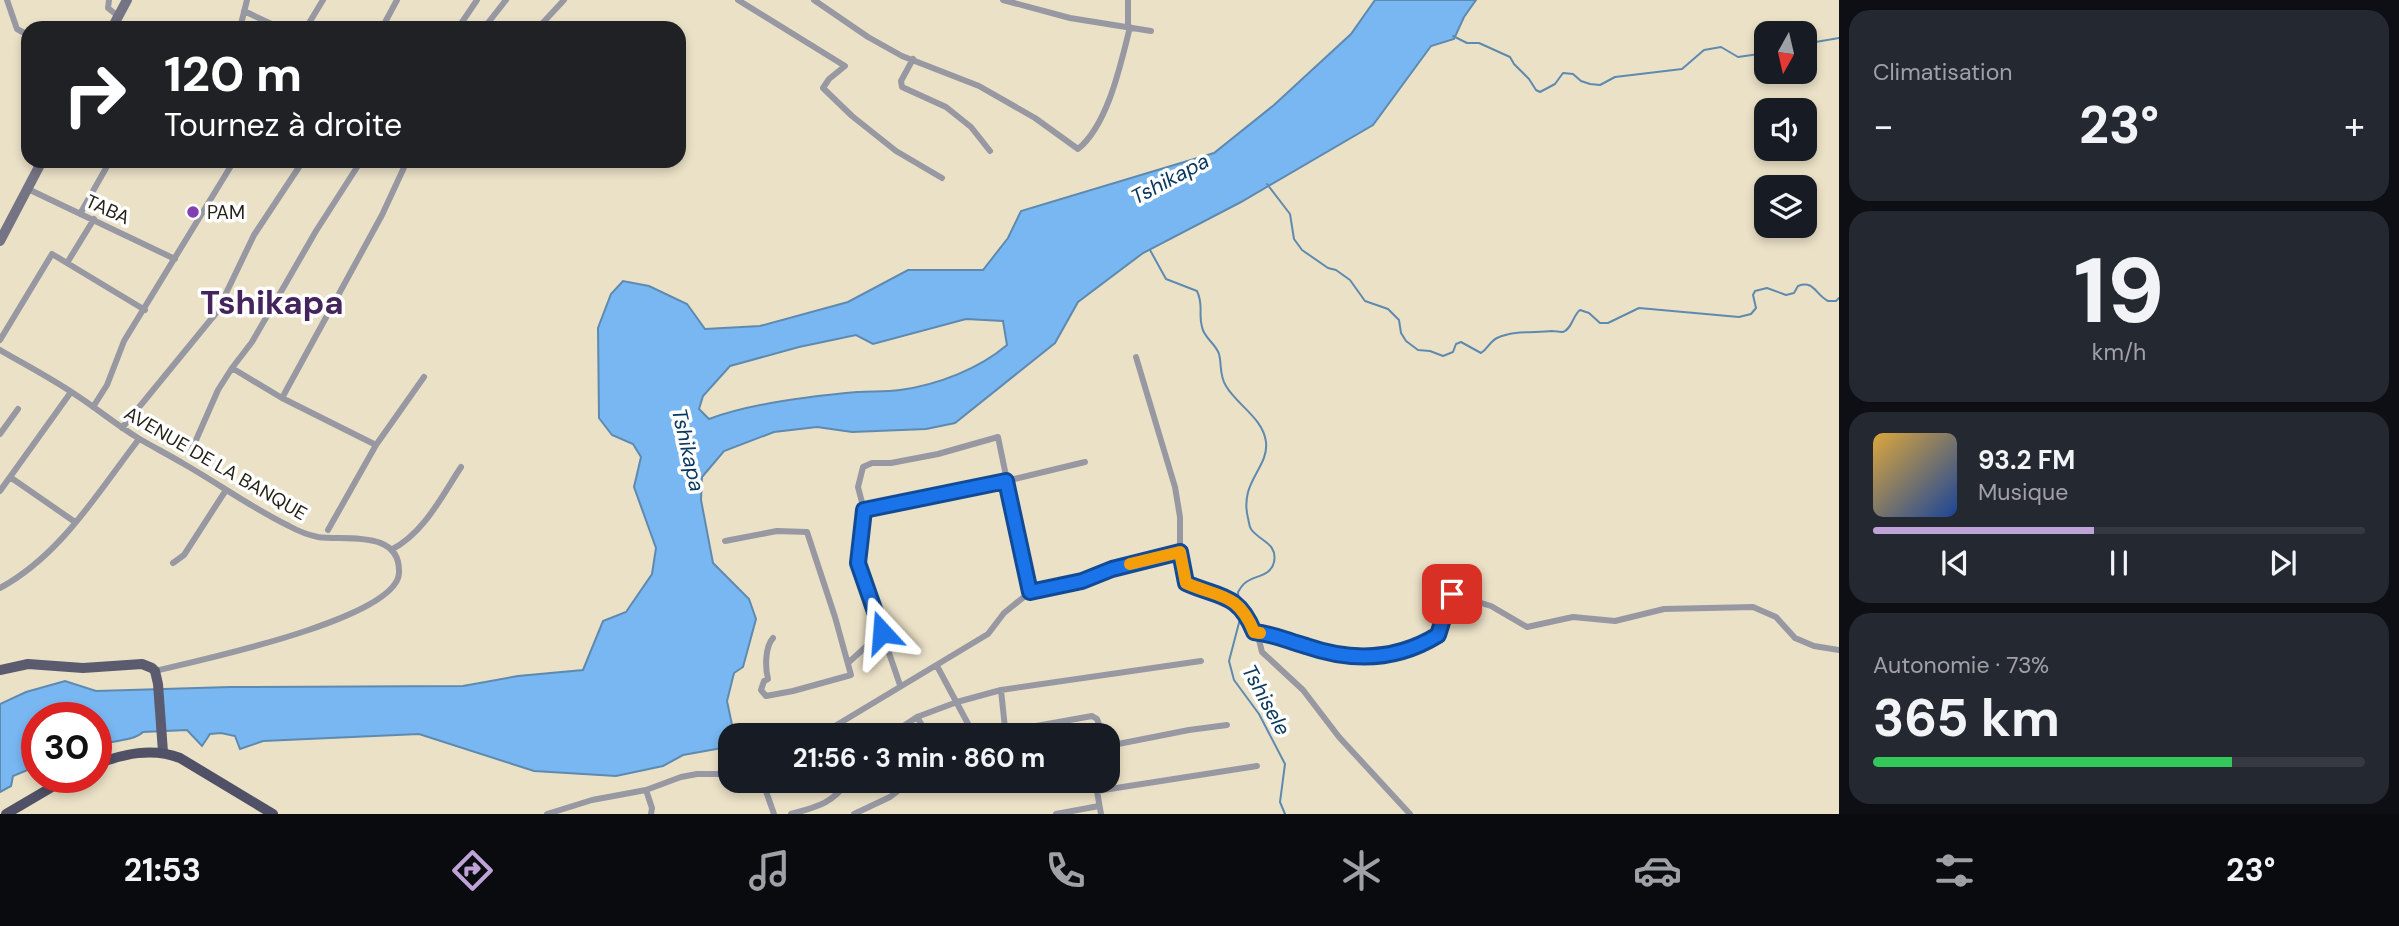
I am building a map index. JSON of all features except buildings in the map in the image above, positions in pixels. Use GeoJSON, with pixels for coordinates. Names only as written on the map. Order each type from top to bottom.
{"type":"FeatureCollection","features":[{"type":"Feature","properties":{"kind":"highway"},"geometry":{"type":"LineString","coordinates":[[112,759],[163,746],[269,813]]}},
{"type":"Feature","properties":{"kind":"highway"},"geometry":{"type":"LineString","coordinates":[[6,814],[42,793]]}},
{"type":"Feature","properties":{"kind":"main road"},"geometry":{"type":"LineString","coordinates":[[116,21],[127,0]]}},
{"type":"Feature","properties":{"kind":"main road"},"geometry":{"type":"LineString","coordinates":[[0,241],[38,168]]}},
{"type":"Feature","properties":{"kind":"main road"},"geometry":{"type":"LineString","coordinates":[[0,670],[28,664],[83,668],[142,664],[155,671],[163,746]]}},
{"type":"Feature","properties":{"kind":"street"},"geometry":{"type":"LineString","coordinates":[[7,0],[17,29],[21,32]]}},
{"type":"Feature","properties":{"kind":"street"},"geometry":{"type":"LineString","coordinates":[[109,0],[108,8],[118,16]]}},
{"type":"Feature","properties":{"kind":"street"},"geometry":{"type":"LineString","coordinates":[[242,21],[247,0]]}},
{"type":"Feature","properties":{"kind":"street"},"geometry":{"type":"LineString","coordinates":[[312,21],[323,0]]}},
{"type":"Feature","properties":{"kind":"street"},"geometry":{"type":"LineString","coordinates":[[386,21],[397,0]]}},
{"type":"Feature","properties":{"kind":"street"},"geometry":{"type":"LineString","coordinates":[[463,21],[477,0]]}},
{"type":"Feature","properties":{"kind":"street"},"geometry":{"type":"LineString","coordinates":[[490,21],[506,0]]}},
{"type":"Feature","properties":{"kind":"street"},"geometry":{"type":"LineString","coordinates":[[544,21],[564,0]]}},
{"type":"Feature","properties":{"kind":"street"},"geometry":{"type":"LineString","coordinates":[[738,0],[845,66],[829,79],[823,88],[896,152],[942,178]]}},
{"type":"Feature","properties":{"kind":"street"},"geometry":{"type":"LineString","coordinates":[[814,0],[868,37],[902,56],[979,86],[1035,118],[1078,149],[1093,134],[1105,109],[1129,27],[1128,0]]}},
{"type":"Feature","properties":{"kind":"street"},"geometry":{"type":"LineString","coordinates":[[1003,0],[1070,19],[1152,31]]}},
{"type":"Feature","properties":{"kind":"street"},"geometry":{"type":"LineString","coordinates":[[244,10],[266,21]]}},
{"type":"Feature","properties":{"kind":"street"},"geometry":{"type":"LineString","coordinates":[[913,59],[901,81],[902,87],[939,102],[953,112],[971,127],[990,151]]}},
{"type":"Feature","properties":{"kind":"street"},"geometry":{"type":"LineString","coordinates":[[80,214],[106,168]]}},
{"type":"Feature","properties":{"kind":"street"},"geometry":{"type":"LineString","coordinates":[[93,407],[107,385],[124,341],[230,168]]}},
{"type":"Feature","properties":{"kind":"street"},"geometry":{"type":"LineString","coordinates":[[122,428],[217,312],[254,235],[298,168]]}},
{"type":"Feature","properties":{"kind":"street"},"geometry":{"type":"LineString","coordinates":[[189,456],[210,404],[252,342],[316,231],[357,168]]}},
{"type":"Feature","properties":{"kind":"street"},"geometry":{"type":"LineString","coordinates":[[282,398],[382,215],[404,168]]}},
{"type":"Feature","properties":{"kind":"street","name":"TABA"},"geometry":{"type":"LineString","coordinates":[[28,189],[175,259]]}},
{"type":"Feature","properties":{"kind":"street"},"geometry":{"type":"LineString","coordinates":[[67,263],[94,219]]}},
{"type":"Feature","properties":{"kind":"street"},"geometry":{"type":"LineString","coordinates":[[0,340],[52,254],[145,310]]}},
{"type":"Feature","properties":{"kind":"street","name":"AVENUE DE LA BANQUE"},"geometry":{"type":"LineString","coordinates":[[0,350],[72,392],[139,439],[304,534],[371,540],[383,543],[391,550]]}},
{"type":"Feature","properties":{"kind":"street"},"geometry":{"type":"LineString","coordinates":[[1136,357],[1175,486],[1180,517],[1180,552],[1186,583],[1216,592],[1244,611],[1258,636],[1262,652],[1303,690],[1339,737],[1410,814]]}},
{"type":"Feature","properties":{"kind":"street"},"geometry":{"type":"LineString","coordinates":[[232,368],[282,398],[376,445]]}},
{"type":"Feature","properties":{"kind":"street"},"geometry":{"type":"LineString","coordinates":[[328,530],[376,445],[424,377]]}},
{"type":"Feature","properties":{"kind":"street"},"geometry":{"type":"LineString","coordinates":[[0,491],[72,392]]}},
{"type":"Feature","properties":{"kind":"street"},"geometry":{"type":"LineString","coordinates":[[0,434],[18,409]]}},
{"type":"Feature","properties":{"kind":"street"},"geometry":{"type":"LineString","coordinates":[[900,685],[858,563],[864,510],[858,487],[863,467],[872,463],[891,463],[939,454],[996,437],[999,439],[1030,592]]}},
{"type":"Feature","properties":{"kind":"street"},"geometry":{"type":"LineString","coordinates":[[0,587],[19,578],[51,550],[139,439]]}},
{"type":"Feature","properties":{"kind":"street"},"geometry":{"type":"LineString","coordinates":[[864,510],[1085,462]]}},
{"type":"Feature","properties":{"kind":"street"},"geometry":{"type":"LineString","coordinates":[[155,671],[262,645],[344,616],[377,601],[393,587],[399,576],[398,563],[391,550],[402,544],[426,520],[461,467]]}},
{"type":"Feature","properties":{"kind":"street"},"geometry":{"type":"LineString","coordinates":[[10,477],[75,522]]}},
{"type":"Feature","properties":{"kind":"street"},"geometry":{"type":"LineString","coordinates":[[173,563],[184,555],[226,490]]}},
{"type":"Feature","properties":{"kind":"street"},"geometry":{"type":"LineString","coordinates":[[724,541],[777,531],[807,531],[851,675],[766,696],[761,690],[764,681],[768,679],[766,670],[769,643],[773,638]]}},
{"type":"Feature","properties":{"kind":"street"},"geometry":{"type":"LineString","coordinates":[[839,723],[900,685],[937,666],[977,638],[988,634],[1004,613],[1030,592],[1082,581],[1112,569],[1180,552]]}},
{"type":"Feature","properties":{"kind":"street"},"geometry":{"type":"LineString","coordinates":[[1254,632],[1283,636],[1304,646],[1353,657],[1388,655],[1438,635],[1452,594],[1491,606],[1527,627],[1573,617],[1615,621],[1664,609],[1753,607],[1776,617],[1795,638],[1814,646],[1839,650]]}},
{"type":"Feature","properties":{"kind":"street"},"geometry":{"type":"LineString","coordinates":[[848,663],[882,632]]}},
{"type":"Feature","properties":{"kind":"street"},"geometry":{"type":"LineString","coordinates":[[908,723],[957,702],[1001,690],[1201,661]]}},
{"type":"Feature","properties":{"kind":"street"},"geometry":{"type":"LineString","coordinates":[[937,666],[968,723]]}},
{"type":"Feature","properties":{"kind":"street"},"geometry":{"type":"LineString","coordinates":[[1001,690],[1004,723]]}},
{"type":"Feature","properties":{"kind":"street"},"geometry":{"type":"LineString","coordinates":[[1055,723],[1092,716],[1098,723]]}},
{"type":"Feature","properties":{"kind":"street"},"geometry":{"type":"LineString","coordinates":[[917,717],[921,723]]}},
{"type":"Feature","properties":{"kind":"street"},"geometry":{"type":"LineString","coordinates":[[1120,744],[1227,725]]}},
{"type":"Feature","properties":{"kind":"street"},"geometry":{"type":"LineString","coordinates":[[1120,787],[1257,766]]}},
{"type":"Feature","properties":{"kind":"street"},"geometry":{"type":"LineString","coordinates":[[547,814],[592,800],[646,790],[681,777],[718,774]]}},
{"type":"Feature","properties":{"kind":"street"},"geometry":{"type":"LineString","coordinates":[[646,790],[652,808],[651,814]]}},
{"type":"Feature","properties":{"kind":"street"},"geometry":{"type":"LineString","coordinates":[[767,793],[774,814]]}},
{"type":"Feature","properties":{"kind":"street"},"geometry":{"type":"LineString","coordinates":[[791,814],[820,806],[832,800],[838,793]]}},
{"type":"Feature","properties":{"kind":"street"},"geometry":{"type":"LineString","coordinates":[[854,814],[895,793]]}},
{"type":"Feature","properties":{"kind":"street"},"geometry":{"type":"LineString","coordinates":[[1097,793],[1101,814]]}},
{"type":"Feature","properties":{"kind":"street"},"geometry":{"type":"LineString","coordinates":[[1056,814],[1099,806]]}},
{"type":"Feature","properties":{"kind":"water"},"geometry":{"type":"Polygon","coordinates":[[[1375,0],[1476,0],[1454,39],[1431,46],[1373,125],[1241,202],[1143,253],[1078,302],[1055,343],[955,423],[926,429],[852,432],[817,427],[774,432],[724,451],[702,477],[701,500],[713,563],[749,599],[756,619],[743,667],[734,673],[727,701],[732,723],[718,723],[718,749],[683,755],[663,766],[616,776],[534,771],[419,734],[263,741],[240,749],[235,736],[210,734],[202,746],[187,730],[143,732],[112,742],[112,702],[21,702],[21,773],[13,776],[11,786],[0,792],[0,704],[26,692],[65,681],[96,691],[230,687],[463,686],[518,676],[583,670],[603,621],[626,612],[652,574],[656,548],[634,487],[641,457],[633,444],[612,435],[599,418],[598,328],[611,294],[623,281],[649,286],[687,304],[705,329],[760,326],[848,302],[908,270],[983,270],[1008,238],[1021,211],[1214,153],[1274,105],[1351,34],[1375,0]],[[966,319],[873,344],[856,335],[730,366],[703,396],[699,409],[709,419],[782,401],[914,388],[957,375],[1007,345],[1003,321],[966,319]]]}},
{"type":"Feature","properties":{"kind":"waterway"},"geometry":{"type":"LineString","coordinates":[[1453,36],[1467,43],[1479,43],[1510,57],[1540,92],[1555,84],[1563,73],[1573,74],[1581,81],[1600,85],[1615,77],[1682,69],[1704,50],[1721,47],[1738,57],[1754,55]]}},
{"type":"Feature","properties":{"kind":"waterway"},"geometry":{"type":"LineString","coordinates":[[1817,42],[1839,38]]}},
{"type":"Feature","properties":{"kind":"waterway"},"geometry":{"type":"LineString","coordinates":[[1267,184],[1290,214],[1294,239],[1302,250],[1350,280],[1365,301],[1388,309],[1399,320],[1401,333],[1406,341],[1418,350],[1443,356],[1453,352],[1456,344],[1461,342],[1481,353],[1494,340],[1504,335],[1563,332],[1580,310],[1589,313],[1600,323],[1608,323],[1639,308],[1739,317],[1751,314],[1756,308],[1753,295],[1755,291],[1767,288],[1786,295],[1794,293],[1798,286],[1803,285],[1811,286],[1828,301],[1836,301],[1839,298]]}},
{"type":"Feature","properties":{"kind":"waterway","name":"Tshisele"},"geometry":{"type":"LineString","coordinates":[[1150,250],[1166,279],[1197,291],[1202,327],[1219,354],[1224,382],[1264,433],[1266,451],[1247,495],[1246,505],[1250,528],[1271,546],[1274,562],[1269,570],[1242,586],[1238,592],[1239,604]]}},
{"type":"Feature","properties":{"kind":"waterway","name":"Tshisele"},"geometry":{"type":"LineString","coordinates":[[1239,609],[1240,619],[1229,661],[1234,680],[1259,714],[1285,764],[1280,802],[1285,814]]}},
{"type":"Feature","properties":{"kind":"slow traffic"},"geometry":{"type":"LineString","coordinates":[[1130,564],[1180,552],[1184,581],[1196,588],[1225,596],[1244,611],[1254,632],[1260,633]]}},
{"type":"Feature","properties":{"kind":"place","name":"PAM"},"geometry":{"type":"Point","coordinates":[193,212]}},
{"type":"Feature","properties":{"kind":"district","name":"Tshikapa"},"geometry":{"type":"Point","coordinates":[272,302]}},
{"type":"Feature","properties":{"kind":"route"},"geometry":{"type":"LineString","coordinates":[[882,632],[858,563],[864,510],[1006,481],[1030,592],[1082,581],[1112,569],[1180,552],[1184,581],[1196,588],[1225,596],[1244,611],[1254,632],[1283,636],[1325,652],[1367,658],[1388,655],[1438,635],[1452,594]]}}]}
